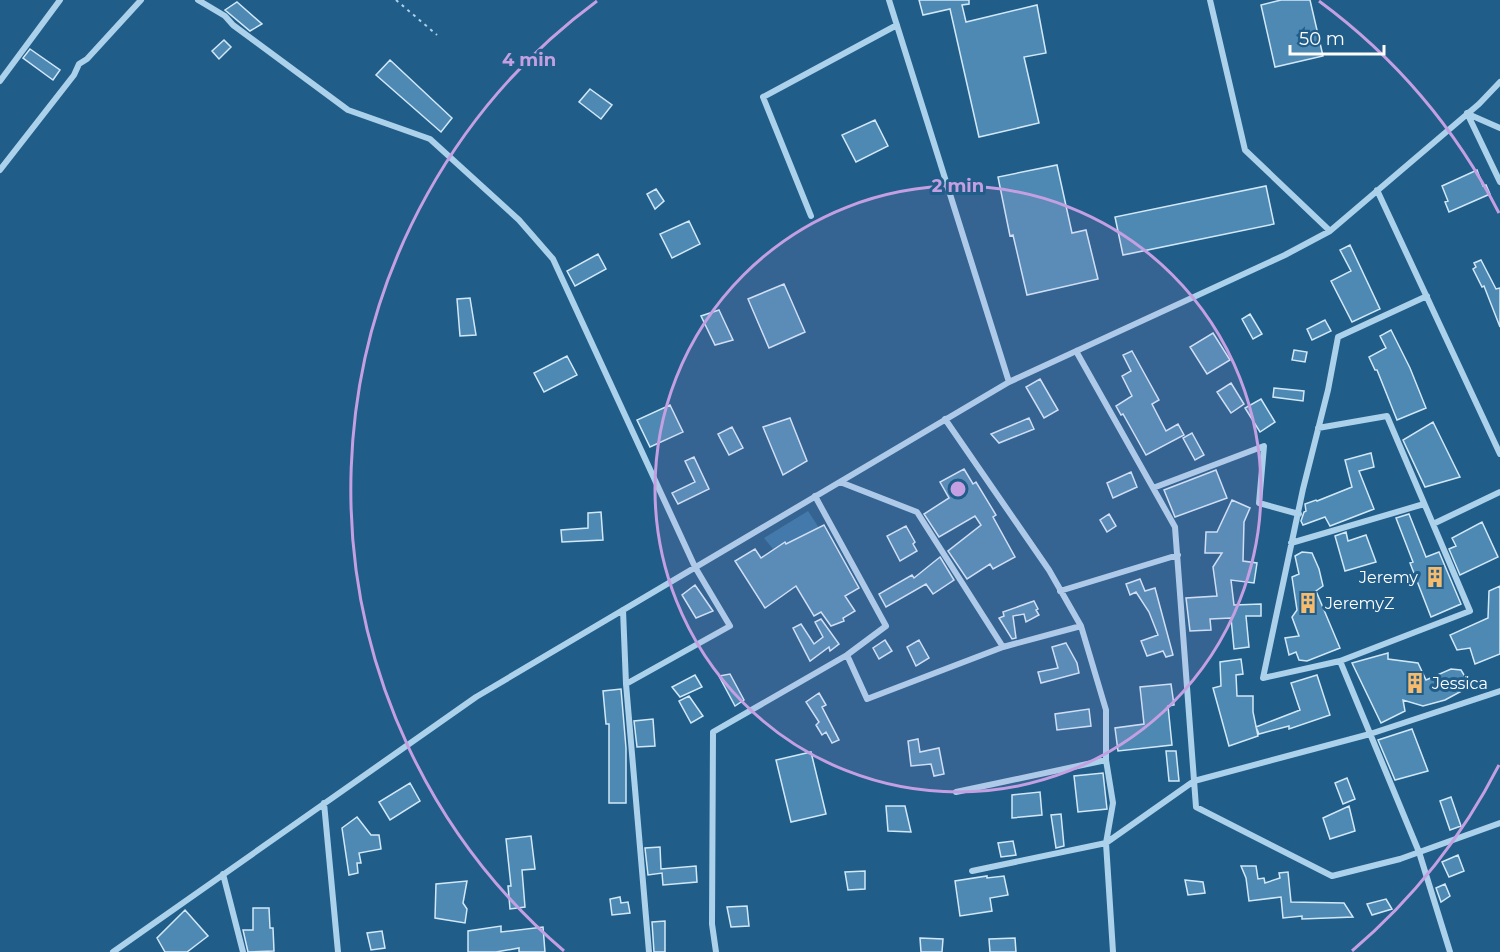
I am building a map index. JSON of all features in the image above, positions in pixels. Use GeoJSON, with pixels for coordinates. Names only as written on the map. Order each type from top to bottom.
{"type":"FeatureCollection","features":[{"type":"Feature","properties":{"kind":"street"},"geometry":{"type":"LineString","coordinates":[[0,81],[60,0]]}},
{"type":"Feature","properties":{"kind":"street"},"geometry":{"type":"LineString","coordinates":[[0,170],[75,75],[79,64],[87,59],[141,0]]}},
{"type":"Feature","properties":{"kind":"street"},"geometry":{"type":"LineString","coordinates":[[198,0],[225,16],[233,25],[348,110],[430,139],[519,220],[553,259],[696,567],[730,626],[626,684]]}},
{"type":"Feature","properties":{"kind":"street"},"geometry":{"type":"LineString","coordinates":[[889,0],[1009,382]]}},
{"type":"Feature","properties":{"kind":"street"},"geometry":{"type":"LineString","coordinates":[[1210,0],[1245,150],[1330,231]]}},
{"type":"Feature","properties":{"kind":"street"},"geometry":{"type":"LineString","coordinates":[[811,216],[763,97],[897,25]]}},
{"type":"Feature","properties":{"kind":"street"},"geometry":{"type":"LineString","coordinates":[[113,952],[476,697],[815,496],[1009,382],[1285,255],[1330,231],[1500,82]]}},
{"type":"Feature","properties":{"kind":"street"},"geometry":{"type":"LineString","coordinates":[[1467,113],[1500,128]]}},
{"type":"Feature","properties":{"kind":"street"},"geometry":{"type":"LineString","coordinates":[[1467,113],[1500,183]]}},
{"type":"Feature","properties":{"kind":"street"},"geometry":{"type":"LineString","coordinates":[[1377,190],[1500,454]]}},
{"type":"Feature","properties":{"kind":"street"},"geometry":{"type":"LineString","coordinates":[[1318,428],[1387,416],[1470,611],[1340,661],[1263,678],[1338,337],[1426,296]]}},
{"type":"Feature","properties":{"kind":"street"},"geometry":{"type":"LineString","coordinates":[[1076,351],[1175,527],[1196,807],[1332,876],[1400,859],[1500,823]]}},
{"type":"Feature","properties":{"kind":"street"},"geometry":{"type":"LineString","coordinates":[[945,419],[1049,570],[1081,626],[1106,710],[1106,760],[1113,803],[1106,843],[1113,952]]}},
{"type":"Feature","properties":{"kind":"street"},"geometry":{"type":"LineString","coordinates":[[1153,488],[1264,446],[1258,503],[1299,514]]}},
{"type":"Feature","properties":{"kind":"street"},"geometry":{"type":"LineString","coordinates":[[840,482],[917,512],[1003,647]]}},
{"type":"Feature","properties":{"kind":"street"},"geometry":{"type":"LineString","coordinates":[[1433,524],[1500,492]]}},
{"type":"Feature","properties":{"kind":"street"},"geometry":{"type":"LineString","coordinates":[[716,952],[712,924],[713,732],[847,655],[886,626],[815,496]]}},
{"type":"Feature","properties":{"kind":"street"},"geometry":{"type":"LineString","coordinates":[[1291,543],[1424,504]]}},
{"type":"Feature","properties":{"kind":"street"},"geometry":{"type":"LineString","coordinates":[[1060,591],[1178,555]]}},
{"type":"Feature","properties":{"kind":"street"},"geometry":{"type":"LineString","coordinates":[[623,610],[626,684],[649,952]]}},
{"type":"Feature","properties":{"kind":"street"},"geometry":{"type":"LineString","coordinates":[[847,655],[867,699],[1003,647],[1081,626]]}},
{"type":"Feature","properties":{"kind":"street"},"geometry":{"type":"LineString","coordinates":[[1340,661],[1419,852],[1450,952]]}},
{"type":"Feature","properties":{"kind":"street"},"geometry":{"type":"LineString","coordinates":[[972,871],[1106,843],[1194,781],[1370,734],[1500,691]]}},
{"type":"Feature","properties":{"kind":"street"},"geometry":{"type":"LineString","coordinates":[[956,792],[1106,760]]}},
{"type":"Feature","properties":{"kind":"street"},"geometry":{"type":"LineString","coordinates":[[324,803],[338,952]]}},
{"type":"Feature","properties":{"kind":"street"},"geometry":{"type":"LineString","coordinates":[[223,874],[243,952]]}},
{"type":"Feature","properties":{"kind":"path"},"geometry":{"type":"LineString","coordinates":[[396,0],[437,35]]}},
{"type":"Feature","properties":{"kind":"shaded area"},"geometry":{"type":"Polygon","coordinates":[[[808,511],[819,528],[797,538],[820,597],[785,542],[773,549],[764,538],[808,511]]]}},
{"type":"Feature","properties":{"kind":"building"},"geometry":{"type":"Polygon","coordinates":[[[919,0],[969,0],[969,4],[962,5],[966,22],[1037,5],[1046,53],[1024,57],[1039,123],[979,137],[950,9],[923,15],[919,0]]]}},
{"type":"Feature","properties":{"kind":"building"},"geometry":{"type":"Polygon","coordinates":[[[1281,0],[1310,0],[1323,56],[1275,67],[1261,5],[1281,0]]]}},
{"type":"Feature","properties":{"kind":"building"},"geometry":{"type":"Polygon","coordinates":[[[237,2],[262,24],[250,31],[225,10],[237,2]]]}},
{"type":"Feature","properties":{"kind":"building"},"geometry":{"type":"Polygon","coordinates":[[[224,40],[231,47],[219,59],[212,51],[224,40]]]}},
{"type":"Feature","properties":{"kind":"building"},"geometry":{"type":"Polygon","coordinates":[[[30,49],[60,70],[53,80],[23,58],[30,49]]]}},
{"type":"Feature","properties":{"kind":"building"},"geometry":{"type":"Polygon","coordinates":[[[390,60],[452,118],[441,132],[376,75],[390,60]]]}},
{"type":"Feature","properties":{"kind":"building"},"geometry":{"type":"Polygon","coordinates":[[[590,89],[612,105],[601,119],[579,102],[590,89]]]}},
{"type":"Feature","properties":{"kind":"building"},"geometry":{"type":"Polygon","coordinates":[[[875,120],[888,146],[856,162],[842,135],[875,120]]]}},
{"type":"Feature","properties":{"kind":"building"},"geometry":{"type":"Polygon","coordinates":[[[1057,165],[1072,233],[1086,230],[1098,279],[1027,295],[1013,235],[1010,236],[998,177],[1057,165]]]}},
{"type":"Feature","properties":{"kind":"building"},"geometry":{"type":"Polygon","coordinates":[[[1477,170],[1483,186],[1486,185],[1490,194],[1449,212],[1445,202],[1448,201],[1442,186],[1477,170]]]}},
{"type":"Feature","properties":{"kind":"building"},"geometry":{"type":"Polygon","coordinates":[[[1266,186],[1274,224],[1123,255],[1115,217],[1266,186]]]}},
{"type":"Feature","properties":{"kind":"building"},"geometry":{"type":"Polygon","coordinates":[[[656,189],[664,201],[655,209],[647,194],[656,189]]]}},
{"type":"Feature","properties":{"kind":"building"},"geometry":{"type":"Polygon","coordinates":[[[689,221],[700,244],[672,258],[660,234],[689,221]]]}},
{"type":"Feature","properties":{"kind":"building"},"geometry":{"type":"Polygon","coordinates":[[[1350,245],[1380,309],[1352,322],[1331,281],[1351,271],[1340,250],[1350,245]]]}},
{"type":"Feature","properties":{"kind":"building"},"geometry":{"type":"Polygon","coordinates":[[[598,254],[606,269],[575,286],[567,271],[598,254]]]}},
{"type":"Feature","properties":{"kind":"building"},"geometry":{"type":"Polygon","coordinates":[[[1481,260],[1496,289],[1500,288],[1500,327],[1484,286],[1482,287],[1473,269],[1476,267],[1474,263],[1481,260]]]}},
{"type":"Feature","properties":{"kind":"building"},"geometry":{"type":"Polygon","coordinates":[[[784,284],[805,332],[769,348],[748,299],[784,284]]]}},
{"type":"Feature","properties":{"kind":"building"},"geometry":{"type":"Polygon","coordinates":[[[470,298],[476,335],[460,336],[457,299],[470,298]]]}},
{"type":"Feature","properties":{"kind":"building"},"geometry":{"type":"Polygon","coordinates":[[[719,310],[733,340],[715,345],[701,316],[719,310]]]}},
{"type":"Feature","properties":{"kind":"building"},"geometry":{"type":"Polygon","coordinates":[[[1250,314],[1262,334],[1253,339],[1242,319],[1250,314]]]}},
{"type":"Feature","properties":{"kind":"building"},"geometry":{"type":"Polygon","coordinates":[[[1325,320],[1331,331],[1312,340],[1307,329],[1325,320]]]}},
{"type":"Feature","properties":{"kind":"building"},"geometry":{"type":"Polygon","coordinates":[[[1391,330],[1426,408],[1397,420],[1377,370],[1369,357],[1386,348],[1380,336],[1391,330]]]}},
{"type":"Feature","properties":{"kind":"building"},"geometry":{"type":"Polygon","coordinates":[[[1213,333],[1230,360],[1207,374],[1190,347],[1213,333]]]}},
{"type":"Feature","properties":{"kind":"building"},"geometry":{"type":"Polygon","coordinates":[[[1294,350],[1307,352],[1305,362],[1292,360],[1294,350]]]}},
{"type":"Feature","properties":{"kind":"building"},"geometry":{"type":"Polygon","coordinates":[[[1132,351],[1159,400],[1152,404],[1166,431],[1178,424],[1184,435],[1146,455],[1116,406],[1132,396],[1122,376],[1131,371],[1123,355],[1132,351]]]}},
{"type":"Feature","properties":{"kind":"building"},"geometry":{"type":"Polygon","coordinates":[[[567,356],[577,375],[544,392],[534,373],[567,356]]]}},
{"type":"Feature","properties":{"kind":"building"},"geometry":{"type":"Polygon","coordinates":[[[1040,379],[1058,410],[1044,418],[1026,387],[1040,379]]]}},
{"type":"Feature","properties":{"kind":"building"},"geometry":{"type":"Polygon","coordinates":[[[1231,383],[1244,404],[1231,413],[1217,392],[1231,383]]]}},
{"type":"Feature","properties":{"kind":"building"},"geometry":{"type":"Polygon","coordinates":[[[1274,388],[1304,391],[1303,401],[1273,397],[1274,388]]]}},
{"type":"Feature","properties":{"kind":"building"},"geometry":{"type":"Polygon","coordinates":[[[1261,399],[1275,422],[1260,432],[1245,408],[1261,399]]]}},
{"type":"Feature","properties":{"kind":"building"},"geometry":{"type":"Polygon","coordinates":[[[670,405],[683,432],[650,447],[637,420],[670,405]]]}},
{"type":"Feature","properties":{"kind":"building"},"geometry":{"type":"Polygon","coordinates":[[[790,418],[807,461],[783,475],[763,427],[790,418]]]}},
{"type":"Feature","properties":{"kind":"building"},"geometry":{"type":"Polygon","coordinates":[[[1029,418],[1034,429],[999,443],[991,434],[1029,418]]]}},
{"type":"Feature","properties":{"kind":"building"},"geometry":{"type":"Polygon","coordinates":[[[1433,422],[1460,477],[1425,487],[1403,440],[1433,422]]]}},
{"type":"Feature","properties":{"kind":"building"},"geometry":{"type":"Polygon","coordinates":[[[732,427],[743,448],[729,455],[718,434],[732,427]]]}},
{"type":"Feature","properties":{"kind":"building"},"geometry":{"type":"Polygon","coordinates":[[[1192,433],[1204,455],[1195,460],[1183,438],[1192,433]]]}},
{"type":"Feature","properties":{"kind":"building"},"geometry":{"type":"Polygon","coordinates":[[[1371,453],[1374,467],[1359,471],[1374,509],[1330,526],[1325,517],[1303,525],[1301,521],[1306,511],[1305,504],[1352,487],[1345,460],[1371,453]]]}},
{"type":"Feature","properties":{"kind":"building"},"geometry":{"type":"Polygon","coordinates":[[[694,457],[709,489],[678,504],[672,493],[695,482],[685,461],[694,457]]]}},
{"type":"Feature","properties":{"kind":"building"},"geometry":{"type":"Polygon","coordinates":[[[964,469],[973,484],[976,482],[996,515],[993,517],[1015,557],[993,569],[990,564],[967,579],[948,551],[981,525],[975,516],[939,537],[924,514],[949,498],[940,482],[964,469]]]}},
{"type":"Feature","properties":{"kind":"building"},"geometry":{"type":"Polygon","coordinates":[[[1216,470],[1227,498],[1175,517],[1164,490],[1216,470]]]}},
{"type":"Feature","properties":{"kind":"building"},"geometry":{"type":"Polygon","coordinates":[[[1131,472],[1137,487],[1113,498],[1107,483],[1131,472]]]}},
{"type":"Feature","properties":{"kind":"building"},"geometry":{"type":"Polygon","coordinates":[[[1232,500],[1250,508],[1244,522],[1243,561],[1257,563],[1254,583],[1231,580],[1234,605],[1261,604],[1261,616],[1246,616],[1249,647],[1234,649],[1231,618],[1210,619],[1211,630],[1190,631],[1186,598],[1217,596],[1213,567],[1222,553],[1205,553],[1206,532],[1217,532],[1232,500]]]}},
{"type":"Feature","properties":{"kind":"building"},"geometry":{"type":"Polygon","coordinates":[[[601,512],[603,540],[562,542],[561,530],[588,528],[588,513],[601,512]]]}},
{"type":"Feature","properties":{"kind":"building"},"geometry":{"type":"Polygon","coordinates":[[[1109,514],[1116,526],[1107,532],[1100,520],[1109,514]]]}},
{"type":"Feature","properties":{"kind":"building","name":"Jeremy"},"geometry":{"type":"Polygon","coordinates":[[[1409,514],[1426,557],[1439,552],[1461,604],[1431,617],[1396,518],[1409,514]]]}},
{"type":"Feature","properties":{"kind":"building"},"geometry":{"type":"Polygon","coordinates":[[[1482,522],[1498,557],[1460,575],[1449,549],[1456,546],[1452,538],[1482,522]]]}},
{"type":"Feature","properties":{"kind":"building"},"geometry":{"type":"Polygon","coordinates":[[[824,525],[859,588],[845,596],[855,611],[843,618],[844,621],[831,626],[821,612],[814,616],[796,586],[765,608],[735,561],[755,549],[761,558],[785,542],[786,544],[824,525]]]}},
{"type":"Feature","properties":{"kind":"building"},"geometry":{"type":"Polygon","coordinates":[[[906,526],[917,551],[900,561],[887,536],[906,526]]]}},
{"type":"Feature","properties":{"kind":"building"},"geometry":{"type":"Polygon","coordinates":[[[1346,532],[1348,541],[1366,535],[1376,562],[1345,571],[1335,536],[1346,532]]]}},
{"type":"Feature","properties":{"kind":"building","name":"JeremyZ"},"geometry":{"type":"Polygon","coordinates":[[[1302,552],[1312,553],[1319,569],[1323,586],[1316,591],[1340,648],[1307,661],[1299,660],[1296,652],[1289,655],[1285,638],[1299,636],[1292,617],[1297,610],[1292,577],[1299,574],[1295,556],[1302,552]]]}},
{"type":"Feature","properties":{"kind":"building"},"geometry":{"type":"Polygon","coordinates":[[[940,557],[954,580],[933,594],[926,584],[886,607],[879,594],[912,575],[914,578],[940,557]]]}},
{"type":"Feature","properties":{"kind":"building"},"geometry":{"type":"Polygon","coordinates":[[[1140,579],[1145,591],[1155,588],[1173,655],[1166,657],[1163,651],[1147,656],[1141,641],[1158,635],[1149,612],[1136,592],[1130,595],[1126,584],[1140,579]]]}},
{"type":"Feature","properties":{"kind":"building"},"geometry":{"type":"Polygon","coordinates":[[[695,585],[713,611],[696,618],[682,595],[695,585]]]}},
{"type":"Feature","properties":{"kind":"building"},"geometry":{"type":"Polygon","coordinates":[[[1500,586],[1500,654],[1475,664],[1470,648],[1457,650],[1450,635],[1488,618],[1489,591],[1500,586]]]}},
{"type":"Feature","properties":{"kind":"building"},"geometry":{"type":"Polygon","coordinates":[[[1034,601],[1039,615],[1026,622],[1024,614],[1013,616],[1016,638],[1012,639],[999,618],[1004,616],[1003,612],[1034,601]]]}},
{"type":"Feature","properties":{"kind":"building"},"geometry":{"type":"Polygon","coordinates":[[[821,619],[839,644],[830,651],[829,647],[810,661],[793,628],[801,624],[814,644],[823,637],[815,622],[821,619]]]}},
{"type":"Feature","properties":{"kind":"building"},"geometry":{"type":"Polygon","coordinates":[[[885,640],[892,651],[879,659],[873,648],[885,640]]]}},
{"type":"Feature","properties":{"kind":"building"},"geometry":{"type":"Polygon","coordinates":[[[919,640],[929,658],[916,666],[907,647],[919,640]]]}},
{"type":"Feature","properties":{"kind":"building"},"geometry":{"type":"Polygon","coordinates":[[[1066,643],[1077,663],[1079,673],[1041,683],[1038,672],[1058,668],[1052,647],[1066,643]]]}},
{"type":"Feature","properties":{"kind":"building","name":"Jessica"},"geometry":{"type":"Polygon","coordinates":[[[1388,653],[1388,659],[1418,663],[1426,680],[1451,669],[1461,670],[1471,686],[1445,700],[1423,706],[1403,700],[1405,711],[1381,723],[1352,663],[1388,653]]]}},
{"type":"Feature","properties":{"kind":"building"},"geometry":{"type":"Polygon","coordinates":[[[1241,659],[1243,674],[1236,675],[1237,696],[1253,696],[1253,712],[1258,736],[1229,746],[1213,688],[1221,686],[1220,662],[1241,659]]]}},
{"type":"Feature","properties":{"kind":"building"},"geometry":{"type":"Polygon","coordinates":[[[730,674],[744,700],[735,706],[719,676],[730,674]]]}},
{"type":"Feature","properties":{"kind":"building"},"geometry":{"type":"Polygon","coordinates":[[[695,675],[702,687],[680,697],[672,687],[695,675]]]}},
{"type":"Feature","properties":{"kind":"building"},"geometry":{"type":"Polygon","coordinates":[[[1317,675],[1330,715],[1289,729],[1289,726],[1259,734],[1256,727],[1300,710],[1291,683],[1317,675]]]}},
{"type":"Feature","properties":{"kind":"building"},"geometry":{"type":"Polygon","coordinates":[[[1171,684],[1174,705],[1168,706],[1172,745],[1118,751],[1115,728],[1144,724],[1140,687],[1171,684]]]}},
{"type":"Feature","properties":{"kind":"building"},"geometry":{"type":"Polygon","coordinates":[[[621,689],[626,748],[626,803],[609,803],[609,724],[606,724],[603,691],[621,689]]]}},
{"type":"Feature","properties":{"kind":"building"},"geometry":{"type":"Polygon","coordinates":[[[819,693],[826,705],[822,707],[839,740],[832,743],[826,732],[822,735],[816,725],[819,722],[806,702],[819,693]]]}},
{"type":"Feature","properties":{"kind":"building"},"geometry":{"type":"Polygon","coordinates":[[[689,696],[703,716],[691,723],[679,701],[689,696]]]}},
{"type":"Feature","properties":{"kind":"building"},"geometry":{"type":"Polygon","coordinates":[[[1089,709],[1091,726],[1057,730],[1055,714],[1089,709]]]}},
{"type":"Feature","properties":{"kind":"building"},"geometry":{"type":"Polygon","coordinates":[[[653,719],[655,746],[637,747],[634,721],[653,719]]]}},
{"type":"Feature","properties":{"kind":"building"},"geometry":{"type":"Polygon","coordinates":[[[1412,729],[1428,771],[1395,780],[1378,740],[1412,729]]]}},
{"type":"Feature","properties":{"kind":"building"},"geometry":{"type":"Polygon","coordinates":[[[918,739],[920,752],[939,748],[944,774],[934,776],[931,764],[911,766],[908,741],[918,739]]]}},
{"type":"Feature","properties":{"kind":"building"},"geometry":{"type":"Polygon","coordinates":[[[1166,751],[1176,751],[1179,781],[1169,781],[1166,751]]]}},
{"type":"Feature","properties":{"kind":"building"},"geometry":{"type":"Polygon","coordinates":[[[811,752],[826,814],[791,822],[776,760],[811,752]]]}},
{"type":"Feature","properties":{"kind":"building"},"geometry":{"type":"Polygon","coordinates":[[[1103,773],[1107,809],[1078,812],[1074,776],[1103,773]]]}},
{"type":"Feature","properties":{"kind":"building"},"geometry":{"type":"Polygon","coordinates":[[[1347,778],[1355,799],[1343,804],[1335,783],[1347,778]]]}},
{"type":"Feature","properties":{"kind":"building"},"geometry":{"type":"Polygon","coordinates":[[[410,783],[420,801],[390,820],[379,802],[410,783]]]}},
{"type":"Feature","properties":{"kind":"building"},"geometry":{"type":"Polygon","coordinates":[[[1040,792],[1042,815],[1012,818],[1012,795],[1040,792]]]}},
{"type":"Feature","properties":{"kind":"building"},"geometry":{"type":"Polygon","coordinates":[[[1451,797],[1461,826],[1450,830],[1440,801],[1451,797]]]}},
{"type":"Feature","properties":{"kind":"building"},"geometry":{"type":"Polygon","coordinates":[[[886,806],[905,806],[911,832],[888,831],[886,806]]]}},
{"type":"Feature","properties":{"kind":"building"},"geometry":{"type":"Polygon","coordinates":[[[1349,806],[1355,831],[1330,839],[1323,818],[1349,806]]]}},
{"type":"Feature","properties":{"kind":"building"},"geometry":{"type":"Polygon","coordinates":[[[1061,814],[1064,846],[1056,848],[1051,815],[1061,814]]]}},
{"type":"Feature","properties":{"kind":"building"},"geometry":{"type":"Polygon","coordinates":[[[357,817],[371,835],[379,835],[381,849],[359,853],[361,863],[357,863],[358,873],[349,875],[342,828],[357,817]]]}},
{"type":"Feature","properties":{"kind":"building"},"geometry":{"type":"Polygon","coordinates":[[[531,836],[535,869],[522,870],[525,907],[510,909],[508,886],[511,886],[506,839],[531,836]]]}},
{"type":"Feature","properties":{"kind":"building"},"geometry":{"type":"Polygon","coordinates":[[[1013,841],[1016,855],[1001,857],[998,843],[1013,841]]]}},
{"type":"Feature","properties":{"kind":"building"},"geometry":{"type":"Polygon","coordinates":[[[660,847],[661,869],[696,866],[697,882],[663,885],[662,873],[648,875],[645,848],[660,847]]]}},
{"type":"Feature","properties":{"kind":"building"},"geometry":{"type":"Polygon","coordinates":[[[1458,855],[1464,871],[1449,877],[1442,862],[1458,855]]]}},
{"type":"Feature","properties":{"kind":"building"},"geometry":{"type":"Polygon","coordinates":[[[1241,866],[1256,866],[1258,879],[1264,878],[1265,883],[1280,878],[1279,873],[1288,872],[1291,902],[1344,903],[1353,917],[1283,918],[1281,897],[1249,901],[1246,878],[1241,866]]]}},
{"type":"Feature","properties":{"kind":"building"},"geometry":{"type":"Polygon","coordinates":[[[865,871],[865,889],[848,890],[845,872],[865,871]]]}},
{"type":"Feature","properties":{"kind":"building"},"geometry":{"type":"Polygon","coordinates":[[[987,876],[987,878],[1004,876],[1008,895],[990,898],[992,911],[960,916],[955,881],[987,876]]]}},
{"type":"Feature","properties":{"kind":"building"},"geometry":{"type":"Polygon","coordinates":[[[1185,880],[1203,882],[1205,893],[1188,895],[1185,880]]]}},
{"type":"Feature","properties":{"kind":"building"},"geometry":{"type":"Polygon","coordinates":[[[467,881],[463,903],[467,909],[465,923],[435,918],[436,884],[467,881]]]}},
{"type":"Feature","properties":{"kind":"building"},"geometry":{"type":"Polygon","coordinates":[[[1445,884],[1450,896],[1441,902],[1436,888],[1445,884]]]}},
{"type":"Feature","properties":{"kind":"building"},"geometry":{"type":"Polygon","coordinates":[[[620,897],[621,903],[628,902],[630,913],[612,915],[610,899],[620,897]]]}},
{"type":"Feature","properties":{"kind":"building"},"geometry":{"type":"Polygon","coordinates":[[[1386,899],[1392,909],[1372,915],[1367,904],[1386,899]]]}},
{"type":"Feature","properties":{"kind":"building"},"geometry":{"type":"Polygon","coordinates":[[[747,906],[749,926],[731,927],[727,907],[747,906]]]}},
{"type":"Feature","properties":{"kind":"building"},"geometry":{"type":"Polygon","coordinates":[[[253,908],[269,908],[274,951],[248,952],[243,930],[253,930],[253,908]]]}},
{"type":"Feature","properties":{"kind":"building"},"geometry":{"type":"Polygon","coordinates":[[[185,910],[208,936],[187,952],[165,952],[157,938],[185,910]]]}},
{"type":"Feature","properties":{"kind":"building"},"geometry":{"type":"Polygon","coordinates":[[[665,921],[665,952],[654,952],[652,922],[665,921]]]}},
{"type":"Feature","properties":{"kind":"building"},"geometry":{"type":"Polygon","coordinates":[[[501,926],[501,932],[543,927],[545,952],[519,952],[519,948],[496,952],[468,952],[468,931],[501,926]]]}},
{"type":"Feature","properties":{"kind":"building"},"geometry":{"type":"Polygon","coordinates":[[[382,931],[385,948],[371,950],[367,933],[382,931]]]}},
{"type":"Feature","properties":{"kind":"building"},"geometry":{"type":"Polygon","coordinates":[[[920,938],[943,939],[942,952],[921,952],[920,938]]]}},
{"type":"Feature","properties":{"kind":"building"},"geometry":{"type":"Polygon","coordinates":[[[1015,938],[1016,952],[990,952],[989,939],[1015,938]]]}},
{"type":"Feature","properties":{"kind":"place","name":"Jeremy"},"geometry":{"type":"Point","coordinates":[1435,577]}},
{"type":"Feature","properties":{"kind":"place","name":"JeremyZ"},"geometry":{"type":"Point","coordinates":[1308,603]}},
{"type":"Feature","properties":{"kind":"place","name":"Jessica"},"geometry":{"type":"Point","coordinates":[1415,683]}}]}
